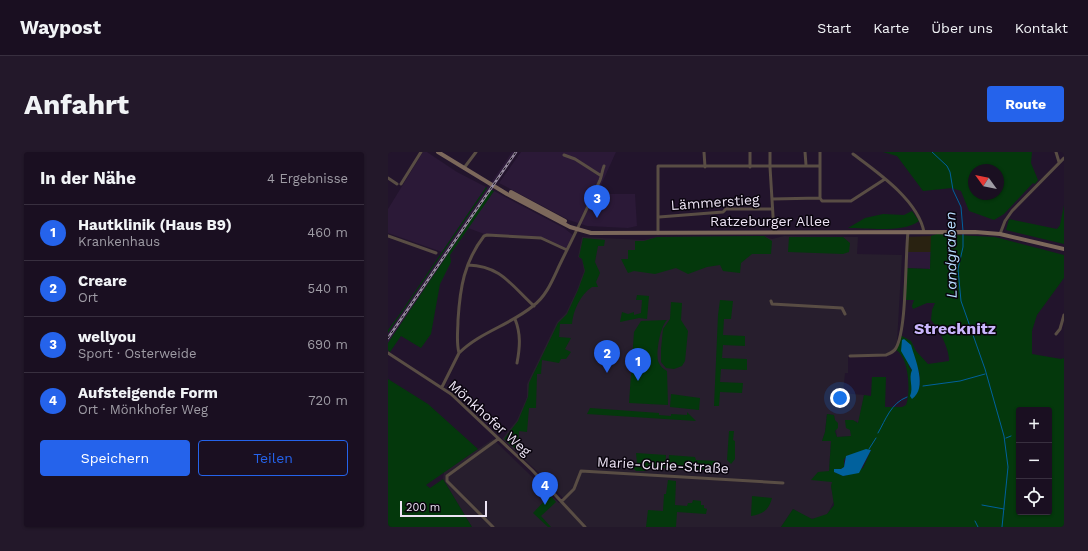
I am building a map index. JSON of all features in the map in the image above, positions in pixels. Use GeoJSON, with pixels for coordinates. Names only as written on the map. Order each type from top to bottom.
{"type":"FeatureCollection","features":[{"type":"Feature","properties":{"kind":"main road","name":"Ratzeburger Allee"},"geometry":{"type":"LineString","coordinates":[[438,152],[570,227],[600,234],[958,231],[1000,234],[1064,249]]}},
{"type":"Feature","properties":{"kind":"street"},"geometry":{"type":"LineString","coordinates":[[388,178],[399,184],[422,152]]}},
{"type":"Feature","properties":{"kind":"street"},"geometry":{"type":"LineString","coordinates":[[464,168],[476,152]]}},
{"type":"Feature","properties":{"kind":"street"},"geometry":{"type":"LineString","coordinates":[[704,152],[705,167]]}},
{"type":"Feature","properties":{"kind":"street"},"geometry":{"type":"LineString","coordinates":[[750,152],[750,167]]}},
{"type":"Feature","properties":{"kind":"street"},"geometry":{"type":"LineString","coordinates":[[770,152],[774,232]]}},
{"type":"Feature","properties":{"kind":"street"},"geometry":{"type":"LineString","coordinates":[[805,152],[806,165]]}},
{"type":"Feature","properties":{"kind":"street"},"geometry":{"type":"LineString","coordinates":[[820,152],[820,198]]}},
{"type":"Feature","properties":{"kind":"street"},"geometry":{"type":"LineString","coordinates":[[1056,152],[1059,162]]}},
{"type":"Feature","properties":{"kind":"street"},"geometry":{"type":"LineString","coordinates":[[853,154],[901,193],[922,225],[924,232]]}},
{"type":"Feature","properties":{"kind":"street"},"geometry":{"type":"LineString","coordinates":[[564,155],[576,159],[600,174]]}},
{"type":"Feature","properties":{"kind":"street"},"geometry":{"type":"LineString","coordinates":[[1000,234],[1005,221],[1012,211],[1064,158]]}},
{"type":"Feature","properties":{"kind":"street"},"geometry":{"type":"LineString","coordinates":[[442,388],[459,353],[475,339],[534,306],[543,296],[551,283],[600,180],[600,174],[604,166]]}},
{"type":"Feature","properties":{"kind":"street"},"geometry":{"type":"LineString","coordinates":[[658,233],[658,166],[820,166]]}},
{"type":"Feature","properties":{"kind":"street"},"geometry":{"type":"LineString","coordinates":[[772,199],[820,198],[822,201],[851,201],[885,179]]}},
{"type":"Feature","properties":{"kind":"street","name":"Lämmerstieg"},"geometry":{"type":"LineString","coordinates":[[659,217],[723,212],[726,209],[772,209]]}},
{"type":"Feature","properties":{"kind":"street"},"geometry":{"type":"LineString","coordinates":[[850,356],[886,355],[892,353],[897,345],[902,320],[908,232]]}},
{"type":"Feature","properties":{"kind":"street"},"geometry":{"type":"LineString","coordinates":[[459,353],[457,337],[462,278],[484,236],[497,235],[539,237],[567,250]]}},
{"type":"Feature","properties":{"kind":"street"},"geometry":{"type":"LineString","coordinates":[[388,236],[436,253]]}},
{"type":"Feature","properties":{"kind":"street"},"geometry":{"type":"LineString","coordinates":[[468,265],[480,266],[493,270],[534,306]]}},
{"type":"Feature","properties":{"kind":"street"},"geometry":{"type":"LineString","coordinates":[[771,301],[772,304],[842,308],[845,314]]}},
{"type":"Feature","properties":{"kind":"street"},"geometry":{"type":"LineString","coordinates":[[1056,334],[1060,329],[1064,315]]}},
{"type":"Feature","properties":{"kind":"street"},"geometry":{"type":"LineString","coordinates":[[515,318],[520,343],[517,363]]}},
{"type":"Feature","properties":{"kind":"street","name":"Mönkhofer Weg"},"geometry":{"type":"LineString","coordinates":[[388,353],[442,388],[498,439],[562,501],[585,527]]}},
{"type":"Feature","properties":{"kind":"street"},"geometry":{"type":"LineString","coordinates":[[493,527],[447,481],[447,476],[498,439]]}},
{"type":"Feature","properties":{"kind":"street","name":"Marie-Curie-Straße"},"geometry":{"type":"LineString","coordinates":[[562,501],[574,489],[581,471],[783,483]]}},
{"type":"Feature","properties":{"kind":"shaded area"},"geometry":{"type":"Polygon","coordinates":[[[423,152],[427,152],[457,172],[486,187],[442,252],[388,233],[388,209],[423,152]]]}},
{"type":"Feature","properties":{"kind":"shaded area"},"geometry":{"type":"Polygon","coordinates":[[[512,152],[518,152],[388,343],[388,333],[512,152]]]}},
{"type":"Feature","properties":{"kind":"shaded area"},"geometry":{"type":"Polygon","coordinates":[[[521,152],[616,152],[597,194],[635,194],[637,226],[628,228],[587,226],[569,220],[499,183],[521,152]]]}},
{"type":"Feature","properties":{"kind":"shaded area"},"geometry":{"type":"Polygon","coordinates":[[[494,191],[564,228],[574,236],[567,250],[544,239],[487,235],[468,228],[494,191]]]}},
{"type":"Feature","properties":{"kind":"shaded area"},"geometry":{"type":"Polygon","coordinates":[[[764,236],[772,239],[784,236],[858,237],[857,254],[902,255],[897,342],[892,353],[886,355],[848,356],[848,373],[845,373],[843,393],[864,395],[859,421],[858,423],[856,421],[850,430],[852,436],[837,437],[834,415],[827,414],[825,432],[822,441],[831,441],[829,471],[833,481],[831,486],[834,501],[827,515],[809,519],[793,509],[781,527],[472,527],[443,479],[444,472],[493,439],[559,503],[564,499],[538,472],[502,439],[517,420],[527,397],[527,384],[557,322],[566,313],[577,290],[584,271],[582,259],[578,257],[582,237],[644,240],[657,237],[764,236]]]}},
{"type":"Feature","properties":{"kind":"shaded area"},"geometry":{"type":"Polygon","coordinates":[[[931,236],[931,252],[906,252],[907,237],[931,236]]]}},
{"type":"Feature","properties":{"kind":"shaded area"},"geometry":{"type":"Polygon","coordinates":[[[906,252],[931,252],[930,269],[905,268],[906,252]]]}},
{"type":"Feature","properties":{"kind":"green space"},"geometry":{"type":"Polygon","coordinates":[[[883,152],[1032,152],[1031,163],[1038,180],[1035,184],[1033,183],[1004,214],[994,220],[969,211],[961,191],[952,188],[923,191],[897,156],[883,152]]]}},
{"type":"Feature","properties":{"kind":"green space"},"geometry":{"type":"Polygon","coordinates":[[[486,187],[487,188],[388,333],[388,330],[486,187]]]}},
{"type":"Feature","properties":{"kind":"green space"},"geometry":{"type":"Polygon","coordinates":[[[491,190],[494,191],[450,255],[451,262],[440,284],[431,334],[421,348],[401,336],[390,352],[388,350],[388,343],[491,190]]]}},
{"type":"Feature","properties":{"kind":"green space"},"geometry":{"type":"Polygon","coordinates":[[[1064,205],[1064,244],[1006,230],[1009,219],[1057,229],[1060,225],[1064,205]]]}},
{"type":"Feature","properties":{"kind":"green space"},"geometry":{"type":"Polygon","coordinates":[[[912,211],[919,221],[912,225],[885,229],[848,228],[865,218],[883,214],[904,215],[912,211]]]}},
{"type":"Feature","properties":{"kind":"green space"},"geometry":{"type":"Polygon","coordinates":[[[937,234],[995,237],[1064,255],[1064,278],[1037,315],[1032,331],[1032,354],[1061,359],[1064,358],[1064,527],[781,527],[793,509],[812,519],[827,514],[834,505],[831,486],[832,482],[811,480],[818,472],[829,471],[831,441],[822,441],[825,432],[827,414],[834,415],[835,420],[838,423],[838,428],[835,431],[837,437],[851,436],[850,430],[846,428],[845,420],[853,420],[858,423],[864,395],[871,396],[872,377],[886,377],[885,407],[902,407],[906,405],[908,399],[908,375],[904,360],[896,350],[900,335],[911,341],[916,351],[928,364],[949,361],[948,351],[943,339],[931,320],[932,310],[935,303],[927,303],[913,309],[912,306],[914,300],[903,300],[905,268],[930,269],[931,236],[937,234]],[[908,360],[909,367],[912,370],[912,387],[910,396],[919,388],[920,384],[920,377],[914,360],[908,360]],[[871,450],[850,455],[844,459],[844,467],[841,469],[835,469],[834,472],[844,476],[863,468],[871,450]]]}},
{"type":"Feature","properties":{"kind":"green space"},"geometry":{"type":"Polygon","coordinates":[[[764,236],[772,241],[771,254],[752,254],[741,263],[740,273],[723,271],[720,265],[707,267],[688,274],[676,268],[655,274],[634,271],[628,273],[621,259],[628,259],[628,250],[635,250],[635,241],[644,241],[657,237],[764,236]]]}},
{"type":"Feature","properties":{"kind":"green space"},"geometry":{"type":"Polygon","coordinates":[[[789,237],[843,237],[850,243],[849,252],[843,254],[788,252],[789,237]]]}},
{"type":"Feature","properties":{"kind":"green space"},"geometry":{"type":"Polygon","coordinates":[[[583,238],[605,240],[604,246],[598,246],[595,262],[600,273],[596,282],[598,287],[592,287],[584,294],[574,314],[572,324],[560,324],[559,337],[571,338],[565,349],[571,352],[566,359],[561,359],[559,363],[542,360],[541,374],[537,374],[536,408],[529,408],[527,432],[519,431],[518,451],[504,439],[518,421],[528,397],[529,383],[558,323],[567,314],[578,290],[585,271],[582,259],[579,257],[583,238]]]}},
{"type":"Feature","properties":{"kind":"green space"},"geometry":{"type":"Polygon","coordinates":[[[637,295],[649,296],[647,319],[639,318],[620,322],[622,312],[628,314],[634,312],[634,315],[641,313],[642,300],[636,300],[637,295]]]}},
{"type":"Feature","properties":{"kind":"green space"},"geometry":{"type":"Polygon","coordinates":[[[720,300],[733,301],[731,319],[724,319],[723,335],[745,336],[745,346],[723,345],[722,358],[747,359],[747,370],[721,369],[720,382],[743,383],[742,393],[720,392],[719,406],[714,406],[718,315],[720,300]]]}},
{"type":"Feature","properties":{"kind":"green space"},"geometry":{"type":"Polygon","coordinates":[[[671,302],[682,303],[681,320],[688,331],[685,361],[682,366],[674,369],[666,368],[661,362],[663,329],[670,319],[671,302]]]}},
{"type":"Feature","properties":{"kind":"green space"},"geometry":{"type":"Polygon","coordinates":[[[667,320],[662,328],[658,346],[658,361],[667,371],[668,405],[629,403],[634,332],[641,321],[667,320]]]}},
{"type":"Feature","properties":{"kind":"green space"},"geometry":{"type":"Polygon","coordinates":[[[388,379],[428,404],[478,449],[426,485],[430,488],[443,479],[472,527],[388,527],[388,379]]]}},
{"type":"Feature","properties":{"kind":"green space"},"geometry":{"type":"Polygon","coordinates":[[[671,394],[700,398],[699,410],[670,407],[671,394]]]}},
{"type":"Feature","properties":{"kind":"green space"},"geometry":{"type":"Polygon","coordinates":[[[590,408],[659,413],[659,415],[671,416],[671,414],[687,415],[687,412],[696,421],[587,414],[590,408]]]}},
{"type":"Feature","properties":{"kind":"green space"},"geometry":{"type":"Polygon","coordinates":[[[729,431],[734,431],[733,440],[735,441],[735,459],[731,464],[727,460],[729,431]]]}},
{"type":"Feature","properties":{"kind":"green space"},"geometry":{"type":"Polygon","coordinates":[[[636,453],[666,455],[665,468],[650,467],[645,471],[636,471],[634,469],[634,463],[637,463],[636,453]]]}},
{"type":"Feature","properties":{"kind":"green space"},"geometry":{"type":"Polygon","coordinates":[[[669,455],[695,457],[696,460],[717,461],[719,464],[714,471],[698,469],[695,471],[668,468],[669,455]]]}},
{"type":"Feature","properties":{"kind":"green space"},"geometry":{"type":"Polygon","coordinates":[[[668,480],[676,481],[675,505],[687,506],[688,503],[692,503],[693,500],[701,501],[701,505],[704,505],[704,508],[707,509],[706,514],[677,512],[676,527],[646,527],[648,510],[663,511],[664,494],[666,494],[668,480]]]}},
{"type":"Feature","properties":{"kind":"green space"},"geometry":{"type":"Polygon","coordinates":[[[550,495],[556,502],[541,516],[551,527],[548,527],[533,513],[550,495]]]}},
{"type":"Feature","properties":{"kind":"green space"},"geometry":{"type":"Polygon","coordinates":[[[752,496],[772,498],[765,511],[751,516],[752,496]]]}},
{"type":"Feature","properties":{"kind":"water"},"geometry":{"type":"Polygon","coordinates":[[[904,339],[911,345],[919,373],[919,388],[917,394],[912,399],[910,396],[912,370],[901,351],[902,340],[904,339]]]}},
{"type":"Feature","properties":{"kind":"water"},"geometry":{"type":"Polygon","coordinates":[[[866,449],[871,450],[859,473],[843,476],[834,472],[834,469],[841,469],[844,467],[846,456],[866,449]]]}},
{"type":"Feature","properties":{"kind":"waterway","name":"Landgraben"},"geometry":{"type":"LineString","coordinates":[[932,152],[947,166],[950,172],[953,190],[961,207],[963,231]]}},
{"type":"Feature","properties":{"kind":"waterway","name":"Landgraben"},"geometry":{"type":"LineString","coordinates":[[963,234],[963,247],[958,269],[961,301],[985,369],[1004,436],[1008,467],[1002,527]]}},
{"type":"Feature","properties":{"kind":"waterway"},"geometry":{"type":"LineString","coordinates":[[923,386],[960,381],[985,374]]}},
{"type":"Feature","properties":{"kind":"waterway"},"geometry":{"type":"LineString","coordinates":[[878,433],[893,407],[907,397]]}},
{"type":"Feature","properties":{"kind":"waterway"},"geometry":{"type":"LineString","coordinates":[[1006,438],[1011,436]]}},
{"type":"Feature","properties":{"kind":"waterway"},"geometry":{"type":"LineString","coordinates":[[869,449],[876,438]]}},
{"type":"Feature","properties":{"kind":"waterway"},"geometry":{"type":"LineString","coordinates":[[982,505],[1004,509]]}},
{"type":"Feature","properties":{"kind":"waterway"},"geometry":{"type":"LineString","coordinates":[[975,521],[978,527]]}},
{"type":"Feature","properties":{"kind":"railway"},"geometry":{"type":"LineString","coordinates":[[388,338],[516,152]]}},
{"type":"Feature","properties":{"kind":"place","name":"wellyou"},"geometry":{"type":"Point","coordinates":[597,218]}},
{"type":"Feature","properties":{"kind":"place","name":"Creare"},"geometry":{"type":"Point","coordinates":[607,373]}},
{"type":"Feature","properties":{"kind":"place","name":"Hautklinik (Haus B9)"},"geometry":{"type":"Point","coordinates":[638,381]}},
{"type":"Feature","properties":{"kind":"place","name":"Aufsteigende Form"},"geometry":{"type":"Point","coordinates":[545,505]}},
{"type":"Feature","properties":{"kind":"district","name":"Strecknitz"},"geometry":{"type":"Point","coordinates":[955,328]}}]}
